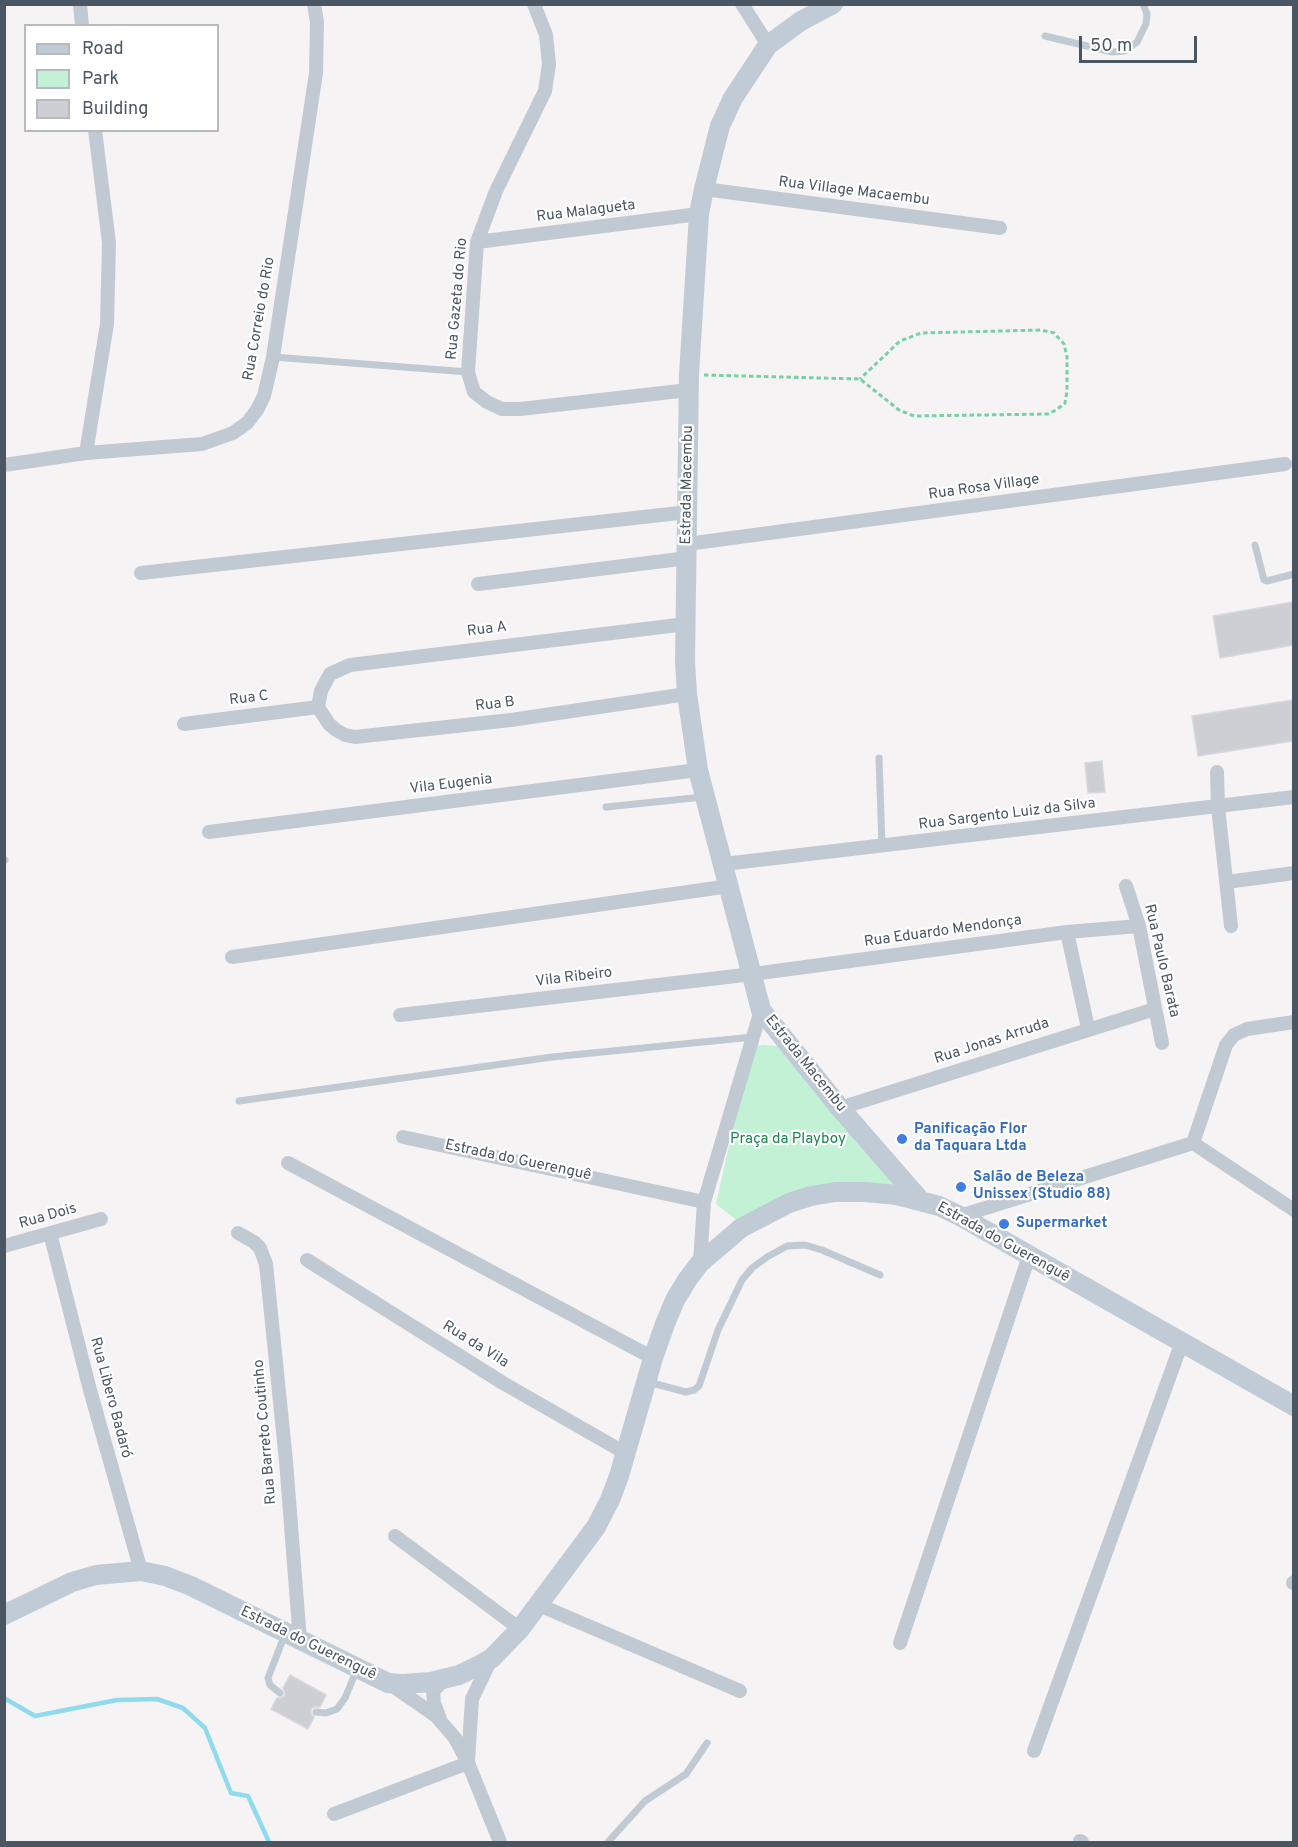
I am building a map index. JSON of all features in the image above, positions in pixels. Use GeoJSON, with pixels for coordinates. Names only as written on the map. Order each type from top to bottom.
{"type":"FeatureCollection","features":[{"type":"Feature","properties":{"kind":"main road","name":"Estrada Macembu"},"geometry":{"type":"LineString","coordinates":[[834,4],[801,21],[768,45],[733,98],[720,126],[704,189],[699,214],[689,382],[685,661],[687,694],[698,770],[761,1010],[840,1108],[920,1200]]}},
{"type":"Feature","properties":{"kind":"main road","name":"Estrada do Guerenguê"},"geometry":{"type":"LineString","coordinates":[[4,1615],[72,1582],[96,1575],[141,1571],[191,1586],[387,1683],[417,1683],[447,1678],[480,1665],[492,1658],[520,1629],[596,1527],[610,1500],[627,1454],[653,1358],[675,1300],[687,1280],[700,1263],[741,1228],[789,1203],[811,1196],[836,1192],[897,1195],[920,1200],[960,1216],[1293,1406]]}},
{"type":"Feature","properties":{"kind":"street"},"geometry":{"type":"LineString","coordinates":[[80,4],[82,24]]}},
{"type":"Feature","properties":{"kind":"street","name":"Rua Correio do Rio"},"geometry":{"type":"LineString","coordinates":[[4,465],[86,453],[202,444],[233,433],[247,423],[257,410],[264,396],[273,357],[316,73],[317,22],[314,4]]}},
{"type":"Feature","properties":{"kind":"street","name":"Rua Gazeta do Rio"},"geometry":{"type":"LineString","coordinates":[[534,4],[546,35],[549,64],[544,91],[496,191],[477,242],[468,372],[474,392],[487,402],[502,409],[520,409],[689,382]]}},
{"type":"Feature","properties":{"kind":"street"},"geometry":{"type":"LineString","coordinates":[[742,4],[768,45]]}},
{"type":"Feature","properties":{"kind":"street"},"geometry":{"type":"LineString","coordinates":[[86,453],[107,324],[109,243],[95,132]]}},
{"type":"Feature","properties":{"kind":"street","name":"Rua Village Macaembu"},"geometry":{"type":"LineString","coordinates":[[704,189],[1000,228]]}},
{"type":"Feature","properties":{"kind":"street","name":"Rua Malagueta"},"geometry":{"type":"LineString","coordinates":[[477,242],[699,214]]}},
{"type":"Feature","properties":{"kind":"street","name":"Rua Rosa Village"},"geometry":{"type":"LineString","coordinates":[[478,584],[1285,464]]}},
{"type":"Feature","properties":{"kind":"street"},"geometry":{"type":"LineString","coordinates":[[141,573],[688,512]]}},
{"type":"Feature","properties":{"kind":"street","name":"Rua A"},"geometry":{"type":"LineString","coordinates":[[318,707],[321,691],[330,674],[350,665],[686,624]]}},
{"type":"Feature","properties":{"kind":"street","name":"Rua B"},"geometry":{"type":"LineString","coordinates":[[318,707],[329,724],[336,730],[355,737],[512,720],[687,694]]}},
{"type":"Feature","properties":{"kind":"street","name":"Rua C"},"geometry":{"type":"LineString","coordinates":[[184,724],[318,707]]}},
{"type":"Feature","properties":{"kind":"street","name":"Vila Eugenia"},"geometry":{"type":"LineString","coordinates":[[209,832],[698,770]]}},
{"type":"Feature","properties":{"kind":"street"},"geometry":{"type":"LineString","coordinates":[[1217,772],[1218,807],[1231,926]]}},
{"type":"Feature","properties":{"kind":"street","name":"Rua Sargento Luiz da Silva"},"geometry":{"type":"LineString","coordinates":[[724,864],[1293,797]]}},
{"type":"Feature","properties":{"kind":"street"},"geometry":{"type":"LineString","coordinates":[[1227,882],[1293,873]]}},
{"type":"Feature","properties":{"kind":"street"},"geometry":{"type":"LineString","coordinates":[[232,957],[730,886]]}},
{"type":"Feature","properties":{"kind":"street","name":"Rua Paulo Barata"},"geometry":{"type":"LineString","coordinates":[[1126,886],[1139,926],[1162,1043]]}},
{"type":"Feature","properties":{"kind":"street","name":"Rua Eduardo Mendonça"},"geometry":{"type":"LineString","coordinates":[[753,974],[1067,932],[1139,926]]}},
{"type":"Feature","properties":{"kind":"street"},"geometry":{"type":"LineString","coordinates":[[1067,932],[1088,1028]]}},
{"type":"Feature","properties":{"kind":"street","name":"Vila Ribeiro"},"geometry":{"type":"LineString","coordinates":[[400,1015],[753,974]]}},
{"type":"Feature","properties":{"kind":"street","name":"Rua Jonas Arruda"},"geometry":{"type":"LineString","coordinates":[[840,1108],[1088,1028],[1155,1009]]}},
{"type":"Feature","properties":{"kind":"street","name":"Estrada Macembu"},"geometry":{"type":"LineString","coordinates":[[700,1263],[704,1202],[761,1010]]}},
{"type":"Feature","properties":{"kind":"street"},"geometry":{"type":"LineString","coordinates":[[1193,1143],[1226,1045],[1234,1035],[1247,1029],[1293,1022]]}},
{"type":"Feature","properties":{"kind":"street","name":"Estrada do Guerenguê"},"geometry":{"type":"LineString","coordinates":[[404,1137],[704,1202]]}},
{"type":"Feature","properties":{"kind":"street"},"geometry":{"type":"LineString","coordinates":[[1193,1143],[1293,1210]]}},
{"type":"Feature","properties":{"kind":"street"},"geometry":{"type":"LineString","coordinates":[[960,1216],[1193,1143]]}},
{"type":"Feature","properties":{"kind":"street"},"geometry":{"type":"LineString","coordinates":[[288,1163],[653,1358]]}},
{"type":"Feature","properties":{"kind":"street","name":"Rua Dois"},"geometry":{"type":"LineString","coordinates":[[4,1246],[101,1219]]}},
{"type":"Feature","properties":{"kind":"street","name":"Rua Libero Badaró"},"geometry":{"type":"LineString","coordinates":[[50,1233],[90,1390],[141,1571]]}},
{"type":"Feature","properties":{"kind":"street","name":"Rua Barreto Coutinho"},"geometry":{"type":"LineString","coordinates":[[238,1233],[260,1248],[266,1264],[286,1461],[292,1637]]}},
{"type":"Feature","properties":{"kind":"street"},"geometry":{"type":"LineString","coordinates":[[900,1644],[1029,1256]]}},
{"type":"Feature","properties":{"kind":"street","name":"Rua da Vila"},"geometry":{"type":"LineString","coordinates":[[307,1260],[503,1383],[627,1454]]}},
{"type":"Feature","properties":{"kind":"street"},"geometry":{"type":"LineString","coordinates":[[1034,1752],[1182,1342]]}},
{"type":"Feature","properties":{"kind":"street"},"geometry":{"type":"LineString","coordinates":[[395,1536],[520,1629]]}},
{"type":"Feature","properties":{"kind":"street"},"geometry":{"type":"LineString","coordinates":[[539,1605],[740,1691]]}},
{"type":"Feature","properties":{"kind":"street"},"geometry":{"type":"LineString","coordinates":[[468,1763],[472,1699],[492,1658]]}},
{"type":"Feature","properties":{"kind":"street"},"geometry":{"type":"LineString","coordinates":[[472,1699],[466,1684],[458,1680],[447,1678],[434,1691],[434,1703],[441,1720],[455,1738],[468,1763],[500,1842]]}},
{"type":"Feature","properties":{"kind":"street"},"geometry":{"type":"LineString","coordinates":[[387,1683],[441,1720]]}},
{"type":"Feature","properties":{"kind":"street"},"geometry":{"type":"LineString","coordinates":[[334,1814],[468,1763]]}},
{"type":"Feature","properties":{"kind":"lane"},"geometry":{"type":"LineString","coordinates":[[1045,36],[1112,52],[1125,51],[1137,42],[1146,24],[1147,14],[1143,4]]}},
{"type":"Feature","properties":{"kind":"lane"},"geometry":{"type":"LineString","coordinates":[[273,357],[468,372]]}},
{"type":"Feature","properties":{"kind":"lane"},"geometry":{"type":"LineString","coordinates":[[1256,545],[1264,580],[1293,574]]}},
{"type":"Feature","properties":{"kind":"lane"},"geometry":{"type":"LineString","coordinates":[[879,758],[882,846]]}},
{"type":"Feature","properties":{"kind":"lane"},"geometry":{"type":"LineString","coordinates":[[606,807],[705,797]]}},
{"type":"Feature","properties":{"kind":"lane"},"geometry":{"type":"LineString","coordinates":[[239,1101],[552,1057],[753,1037]]}},
{"type":"Feature","properties":{"kind":"lane"},"geometry":{"type":"LineString","coordinates":[[648,1382],[686,1392],[699,1386],[718,1330],[742,1280],[752,1268],[787,1246],[805,1245],[822,1250],[880,1275]]}},
{"type":"Feature","properties":{"kind":"lane"},"geometry":{"type":"LineString","coordinates":[[280,1693],[270,1686],[268,1678],[292,1637]]}},
{"type":"Feature","properties":{"kind":"lane"},"geometry":{"type":"LineString","coordinates":[[316,1712],[332,1712],[337,1709],[345,1698],[357,1669]]}},
{"type":"Feature","properties":{"kind":"lane"},"geometry":{"type":"LineString","coordinates":[[609,1842],[645,1801],[686,1774],[707,1743]]}},
{"type":"Feature","properties":{"kind":"path"},"geometry":{"type":"LineString","coordinates":[[689,382],[860,379],[899,410],[914,416],[1048,414],[1065,403],[1067,357],[1064,344],[1054,333],[1041,330],[921,333],[900,341],[860,379]]}},
{"type":"Feature","properties":{"kind":"green space","name":"Praça da Playboy"},"geometry":{"type":"Polygon","coordinates":[[[777,1046],[788,1051],[906,1192],[856,1188],[743,1225],[716,1204],[751,1047],[777,1046]]]}},
{"type":"Feature","properties":{"kind":"building"},"geometry":{"type":"Polygon","coordinates":[[[1293,602],[1293,645],[1220,658],[1213,616],[1293,602]]]}},
{"type":"Feature","properties":{"kind":"building"},"geometry":{"type":"Polygon","coordinates":[[[1293,700],[1293,741],[1198,756],[1192,716],[1293,700]]]}},
{"type":"Feature","properties":{"kind":"building"},"geometry":{"type":"Polygon","coordinates":[[[1102,761],[1105,792],[1088,793],[1085,763],[1102,761]]]}},
{"type":"Feature","properties":{"kind":"building"},"geometry":{"type":"Polygon","coordinates":[[[290,1675],[326,1695],[320,1707],[311,1709],[314,1717],[308,1729],[271,1709],[277,1698],[285,1696],[283,1688],[290,1675]]]}},
{"type":"Feature","properties":{"kind":"waterway"},"geometry":{"type":"LineString","coordinates":[[4,1698],[35,1716],[117,1700],[157,1699],[183,1708],[205,1728],[231,1793],[248,1796],[269,1842]]}},
{"type":"Feature","properties":{"kind":"place","name":"Panificação Flor da Taquara Ltda"},"geometry":{"type":"Point","coordinates":[902,1139]}},
{"type":"Feature","properties":{"kind":"place","name":"Salão de Beleza Unissex (Studio 88)"},"geometry":{"type":"Point","coordinates":[961,1187]}},
{"type":"Feature","properties":{"kind":"place","name":"Supermarket"},"geometry":{"type":"Point","coordinates":[1004,1224]}}]}
